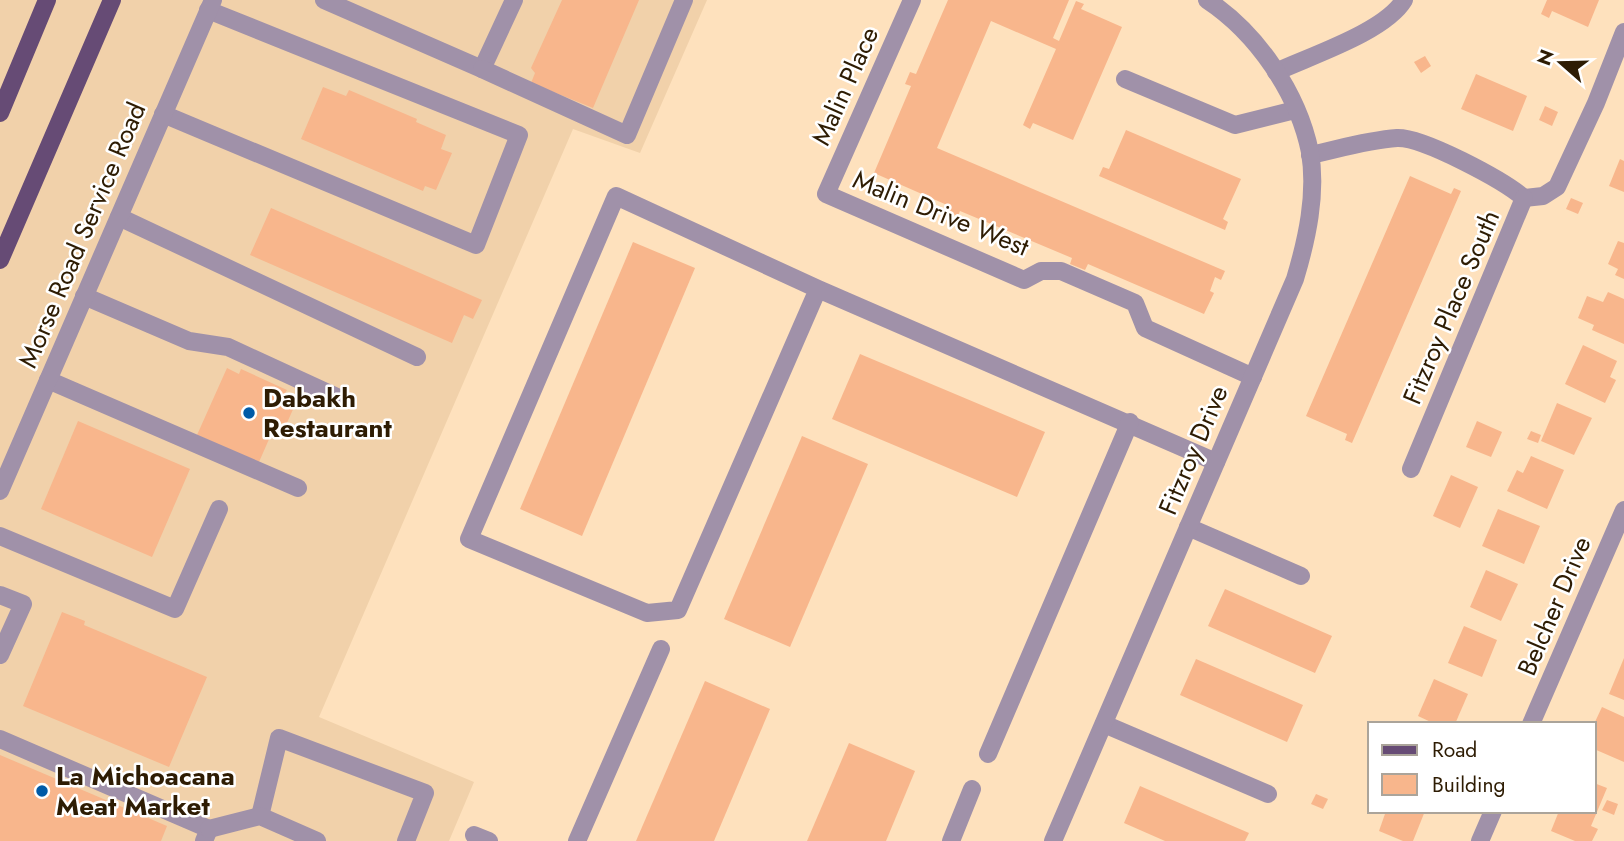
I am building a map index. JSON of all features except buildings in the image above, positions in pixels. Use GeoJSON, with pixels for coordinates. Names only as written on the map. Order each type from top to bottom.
{"type":"FeatureCollection","features":[{"type":"Feature","properties":{"kind":"main road"},"geometry":{"type":"LineString","coordinates":[[0,113],[47,0]]}},
{"type":"Feature","properties":{"kind":"main road"},"geometry":{"type":"LineString","coordinates":[[0,260],[112,0]]}},
{"type":"Feature","properties":{"kind":"street"},"geometry":{"type":"LineString","coordinates":[[324,0],[627,135],[684,0]]}},
{"type":"Feature","properties":{"kind":"street"},"geometry":{"type":"LineString","coordinates":[[482,69],[514,0]]}},
{"type":"Feature","properties":{"kind":"street","name":"Malin Place"},"geometry":{"type":"LineString","coordinates":[[826,194],[912,0]]}},
{"type":"Feature","properties":{"kind":"street","name":"Fitzroy Drive"},"geometry":{"type":"LineString","coordinates":[[1053,841],[1295,279],[1306,244],[1311,203],[1310,155],[1295,110],[1276,72],[1252,40],[1208,0]]}},
{"type":"Feature","properties":{"kind":"street"},"geometry":{"type":"LineString","coordinates":[[1276,72],[1373,27],[1404,0]]}},
{"type":"Feature","properties":{"kind":"street"},"geometry":{"type":"LineString","coordinates":[[163,114],[476,245],[519,135],[211,5]]}},
{"type":"Feature","properties":{"kind":"street","name":"Morse Road Service Road"},"geometry":{"type":"LineString","coordinates":[[0,491],[211,5]]}},
{"type":"Feature","properties":{"kind":"street","name":"Fitzroy Place South"},"geometry":{"type":"LineString","coordinates":[[1411,469],[1524,198],[1543,196],[1557,187],[1596,103],[1624,32]]}},
{"type":"Feature","properties":{"kind":"street"},"geometry":{"type":"LineString","coordinates":[[1125,79],[1235,125],[1295,110]]}},
{"type":"Feature","properties":{"kind":"street"},"geometry":{"type":"LineString","coordinates":[[1310,155],[1398,138],[1418,141],[1509,184],[1524,198]]}},
{"type":"Feature","properties":{"kind":"street","name":"Malin Drive West"},"geometry":{"type":"LineString","coordinates":[[826,194],[1024,280],[1041,271],[1061,271],[1135,303],[1145,328],[1253,377]]}},
{"type":"Feature","properties":{"kind":"street"},"geometry":{"type":"LineString","coordinates":[[818,289],[678,610],[647,613],[469,539],[615,196],[818,289],[1130,422],[1216,462]]}},
{"type":"Feature","properties":{"kind":"street"},"geometry":{"type":"LineString","coordinates":[[119,217],[417,357]]}},
{"type":"Feature","properties":{"kind":"street"},"geometry":{"type":"LineString","coordinates":[[84,296],[189,341],[228,347],[341,399]]}},
{"type":"Feature","properties":{"kind":"street"},"geometry":{"type":"LineString","coordinates":[[48,380],[298,488]]}},
{"type":"Feature","properties":{"kind":"street"},"geometry":{"type":"LineString","coordinates":[[988,754],[1130,422]]}},
{"type":"Feature","properties":{"kind":"street"},"geometry":{"type":"LineString","coordinates":[[0,536],[175,608],[219,509]]}},
{"type":"Feature","properties":{"kind":"street","name":"Belcher Drive"},"geometry":{"type":"LineString","coordinates":[[1532,722],[1624,510]]}},
{"type":"Feature","properties":{"kind":"street"},"geometry":{"type":"LineString","coordinates":[[1188,527],[1301,576]]}},
{"type":"Feature","properties":{"kind":"street"},"geometry":{"type":"LineString","coordinates":[[0,595],[23,604],[0,655]]}},
{"type":"Feature","properties":{"kind":"street"},"geometry":{"type":"LineString","coordinates":[[578,841],[661,649]]}},
{"type":"Feature","properties":{"kind":"street"},"geometry":{"type":"LineString","coordinates":[[1104,724],[1268,794]]}},
{"type":"Feature","properties":{"kind":"street"},"geometry":{"type":"LineString","coordinates":[[260,816],[279,738],[425,793],[407,841]]}},
{"type":"Feature","properties":{"kind":"street"},"geometry":{"type":"LineString","coordinates":[[0,739],[207,835],[260,816],[317,841]]}},
{"type":"Feature","properties":{"kind":"street"},"geometry":{"type":"LineString","coordinates":[[951,841],[972,789]]}},
{"type":"Feature","properties":{"kind":"street"},"geometry":{"type":"LineString","coordinates":[[1480,841],[1492,813]]}},
{"type":"Feature","properties":{"kind":"shaded area"},"geometry":{"type":"Polygon","coordinates":[[[0,0],[707,0],[640,153],[573,129],[319,717],[474,782],[449,841],[0,841],[0,0]]]}},
{"type":"Feature","properties":{"kind":"place","name":"Dabakh Restaurant"},"geometry":{"type":"Point","coordinates":[249,413]}},
{"type":"Feature","properties":{"kind":"place","name":"La Michoacana Meat Market"},"geometry":{"type":"Point","coordinates":[42,791]}}]}
